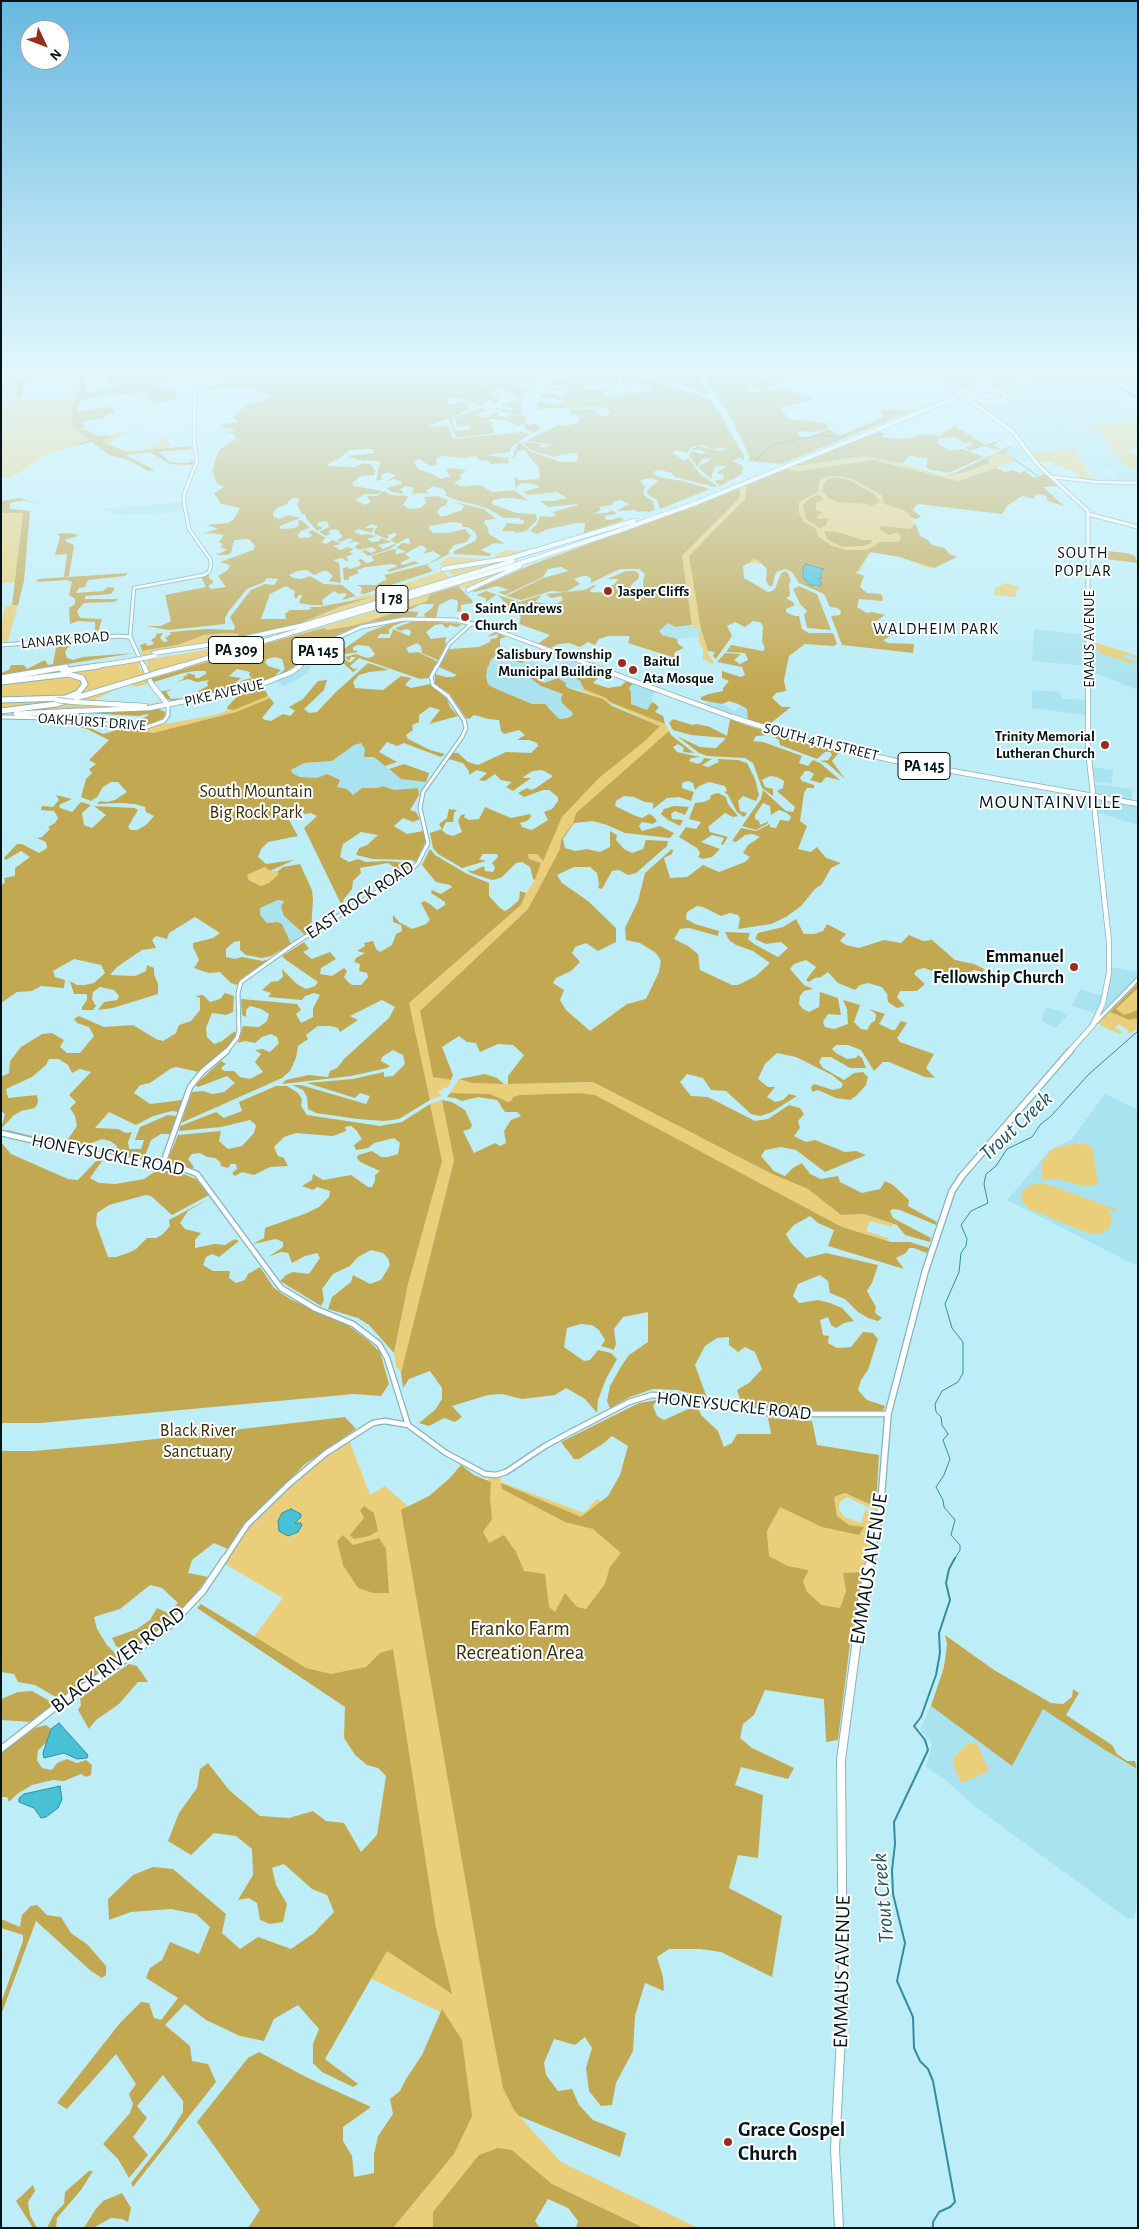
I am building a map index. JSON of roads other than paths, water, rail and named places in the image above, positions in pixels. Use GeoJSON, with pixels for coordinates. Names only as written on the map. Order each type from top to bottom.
{"type":"FeatureCollection","features":[{"type":"Feature","properties":{"kind":"highway","name":"I 78"},"geometry":{"type":"LineString","coordinates":[[155,655],[304,625],[624,524],[701,498],[751,478]]}},
{"type":"Feature","properties":{"kind":"highway","name":"I 78"},"geometry":{"type":"LineString","coordinates":[[1,680],[246,642],[318,625],[622,530],[758,478]]}},
{"type":"Feature","properties":{"kind":"highway"},"geometry":{"type":"LineString","coordinates":[[442,569],[510,558],[624,524]]}},
{"type":"Feature","properties":{"kind":"highway"},"geometry":{"type":"LineString","coordinates":[[468,590],[546,556],[622,530]]}},
{"type":"Feature","properties":{"kind":"highway","name":"PA 309"},"geometry":{"type":"LineString","coordinates":[[2,713],[56,704],[318,625]]}},
{"type":"Feature","properties":{"kind":"highway"},"geometry":{"type":"LineString","coordinates":[[1,680],[65,674],[77,676],[85,683],[81,691],[68,698],[1,701]]}},
{"type":"Feature","properties":{"kind":"highway"},"geometry":{"type":"LineString","coordinates":[[2,713],[78,711]]}},
{"type":"Feature","properties":{"kind":"main road"},"geometry":{"type":"LineString","coordinates":[[1053,478],[1088,514],[1138,527]]}},
{"type":"Feature","properties":{"kind":"main road"},"geometry":{"type":"LineString","coordinates":[[1088,514],[1102,517]]}},
{"type":"Feature","properties":{"kind":"main road","name":"EMAUS AVENUE"},"geometry":{"type":"LineString","coordinates":[[1088,514],[1088,749],[1109,942],[1109,973]]}},
{"type":"Feature","properties":{"kind":"main road","name":"PIKE AVENUE"},"geometry":{"type":"LineString","coordinates":[[78,711],[136,709],[168,705],[230,694],[272,682],[297,668],[333,640],[367,625],[409,619],[472,623]]}},
{"type":"Feature","properties":{"kind":"main road","name":"SOUTH 4TH STREET"},"geometry":{"type":"LineString","coordinates":[[472,623],[742,721],[788,735],[856,753],[1138,804]]}},
{"type":"Feature","properties":{"kind":"main road","name":"LANARK ROAD"},"geometry":{"type":"LineString","coordinates":[[1,645],[118,636],[130,637]]}},
{"type":"Feature","properties":{"kind":"main road"},"geometry":{"type":"LineString","coordinates":[[130,637],[134,642],[149,678],[168,705]]}},
{"type":"Feature","properties":{"kind":"main road"},"geometry":{"type":"LineString","coordinates":[[150,706],[160,702],[162,697]]}},
{"type":"Feature","properties":{"kind":"main road","name":"PIKE AVENUE"},"geometry":{"type":"LineString","coordinates":[[1,701],[57,700],[150,706],[168,705]]}},
{"type":"Feature","properties":{"kind":"main road","name":"EMMAUS AVENUE"},"geometry":{"type":"LineString","coordinates":[[839,2228],[835,2149],[843,1999],[841,1760],[862,1601],[880,1514],[888,1414],[925,1272],[952,1191],[962,1176],[1035,1090],[1093,1025],[1103,1003],[1109,973]]}},
{"type":"Feature","properties":{"kind":"street"},"geometry":{"type":"LineString","coordinates":[[130,637],[133,589],[139,586],[204,575],[209,571],[210,559],[189,529],[184,494],[190,478]]}},
{"type":"Feature","properties":{"kind":"street"},"geometry":{"type":"LineString","coordinates":[[1061,478],[1096,482],[1138,483]]}},
{"type":"Feature","properties":{"kind":"street","name":"EAST ROCK ROAD"},"geometry":{"type":"LineString","coordinates":[[162,1166],[190,1087],[198,1077],[229,1049],[237,1038],[240,1031],[238,993],[241,982],[294,944],[412,870],[418,863],[428,843],[420,808],[423,792],[462,737],[466,728],[464,720],[448,696],[432,684],[431,676],[449,644],[472,623]]}},
{"type":"Feature","properties":{"kind":"street","name":"OAKHURST DRIVE"},"geometry":{"type":"LineString","coordinates":[[2,713],[144,728],[164,720],[168,716],[168,705]]}},
{"type":"Feature","properties":{"kind":"street"},"geometry":{"type":"LineString","coordinates":[[1093,1025],[1138,979]]}},
{"type":"Feature","properties":{"kind":"street","name":"HONEYSUCKLE ROAD"},"geometry":{"type":"LineString","coordinates":[[1,1133],[74,1150],[187,1170],[199,1176],[281,1288],[316,1309],[353,1324],[379,1344],[387,1358],[408,1425],[459,1462],[485,1474],[492,1475],[506,1472],[545,1446],[629,1402],[652,1395],[678,1396],[773,1414],[888,1414]]}},
{"type":"Feature","properties":{"kind":"street","name":"BLACK RIVER ROAD"},"geometry":{"type":"LineString","coordinates":[[1,1749],[71,1695],[119,1664],[173,1623],[203,1591],[248,1525],[289,1484],[326,1453],[373,1423],[385,1421],[408,1425]]}},
{"type":"Feature","properties":{"kind":"water"},"geometry":{"type":"Polygon","coordinates":[[[806,564],[824,569],[820,575],[822,578],[818,579],[822,584],[820,586],[810,585],[803,578],[803,567],[806,564]]]}},
{"type":"Feature","properties":{"kind":"water"},"geometry":{"type":"Polygon","coordinates":[[[291,1509],[301,1514],[301,1517],[295,1523],[301,1523],[302,1525],[298,1532],[288,1536],[279,1531],[278,1521],[282,1513],[291,1509]]]}},
{"type":"Feature","properties":{"kind":"water"},"geometry":{"type":"Polygon","coordinates":[[[59,1723],[88,1755],[87,1758],[77,1759],[64,1753],[44,1758],[43,1753],[51,1729],[59,1723]]]}},
{"type":"Feature","properties":{"kind":"water"},"geometry":{"type":"Polygon","coordinates":[[[60,1786],[62,1799],[58,1808],[46,1817],[41,1818],[34,1808],[19,1802],[19,1798],[24,1794],[60,1786]]]}},
{"type":"Feature","properties":{"kind":"waterway","name":"Trout Creek"},"geometry":{"type":"LineString","coordinates":[[954,1560],[960,1550],[960,1545],[951,1535],[955,1520],[944,1507],[943,1500],[936,1487],[944,1475],[950,1459],[943,1440],[948,1434],[942,1425],[941,1417],[936,1412],[935,1404],[942,1391],[958,1382],[963,1373],[963,1342],[952,1328],[945,1304],[959,1272],[961,1253],[966,1246],[967,1239],[961,1225],[971,1211],[988,1203],[984,1184],[986,1174],[996,1166],[1007,1149],[1032,1137],[1040,1125],[1051,1116],[1089,1074],[1138,1031]]}},
{"type":"Feature","properties":{"kind":"waterway","name":"Trout Creek"},"geometry":{"type":"LineString","coordinates":[[933,2228],[933,2222],[939,2212],[950,2207],[955,2202],[933,2081],[928,2069],[920,2061],[914,2048],[913,2017],[897,1981],[905,1943],[893,1894],[892,1870],[895,1844],[894,1822],[928,1750],[925,1740],[914,1726],[921,1717],[936,1675],[940,1653],[939,1633],[950,1600],[946,1583],[949,1569],[955,1558]]}},
{"type":"Feature","properties":{"kind":"place","name":"Jasper Cliffs"},"geometry":{"type":"Point","coordinates":[608,591]}},
{"type":"Feature","properties":{"kind":"place","name":"Saint Andrews Church"},"geometry":{"type":"Point","coordinates":[465,617]}},
{"type":"Feature","properties":{"kind":"place","name":"Salisbury Township Municipal Building"},"geometry":{"type":"Point","coordinates":[622,663]}},
{"type":"Feature","properties":{"kind":"place","name":"Baitul Ata Mosque"},"geometry":{"type":"Point","coordinates":[633,670]}},
{"type":"Feature","properties":{"kind":"place","name":"Trinity Memorial Lutheran Church"},"geometry":{"type":"Point","coordinates":[1105,745]}},
{"type":"Feature","properties":{"kind":"place","name":"Emmanuel Fellowship Church"},"geometry":{"type":"Point","coordinates":[1074,967]}},
{"type":"Feature","properties":{"kind":"place","name":"Grace Gospel Church"},"geometry":{"type":"Point","coordinates":[728,2142]}},
{"type":"Feature","properties":{"kind":"district","name":"SOUTH POPLAR"},"geometry":{"type":"Point","coordinates":[1083,562]}},
{"type":"Feature","properties":{"kind":"district","name":"WALDHEIM PARK"},"geometry":{"type":"Point","coordinates":[936,629]}},
{"type":"Feature","properties":{"kind":"district","name":"MOUNTAINVILLE"},"geometry":{"type":"Point","coordinates":[1050,802]}},
{"type":"Feature","properties":{"kind":"park label","name":"South Mountain Big Rock Park"},"geometry":{"type":"Point","coordinates":[256,802]}},
{"type":"Feature","properties":{"kind":"park label","name":"Black River Sanctuary"},"geometry":{"type":"Point","coordinates":[198,1441]}},
{"type":"Feature","properties":{"kind":"park label","name":"Franko Farm Recreation Area"},"geometry":{"type":"Point","coordinates":[520,1641]}}]}
